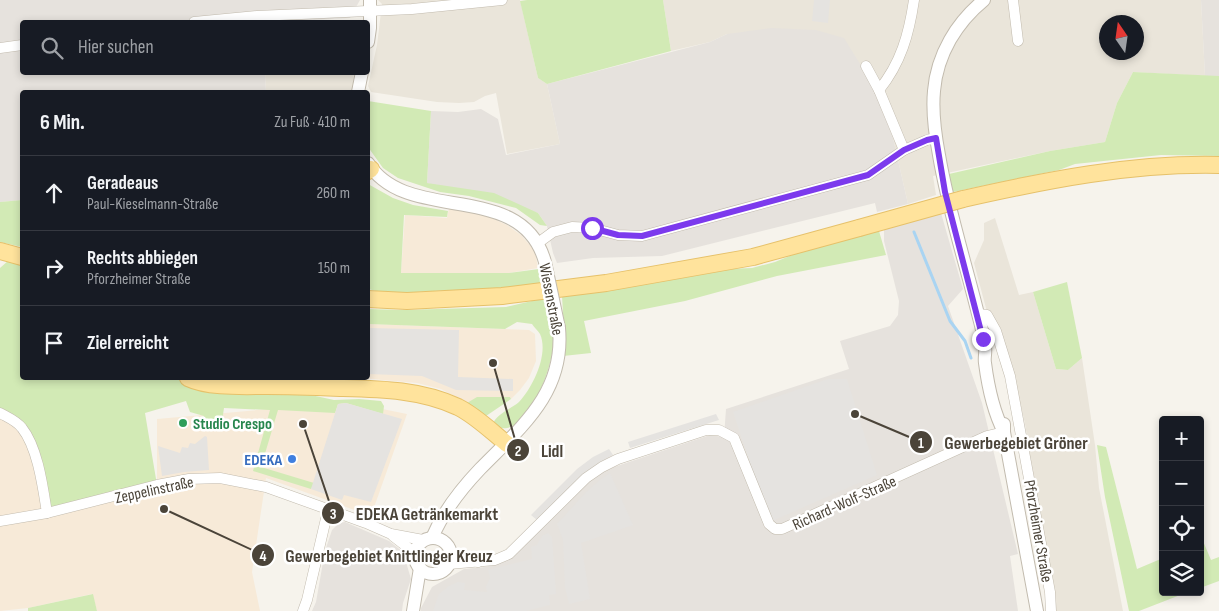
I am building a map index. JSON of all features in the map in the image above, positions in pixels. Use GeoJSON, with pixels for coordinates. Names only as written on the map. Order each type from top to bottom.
{"type":"FeatureCollection","features":[{"type":"Feature","properties":{"kind":"main road"},"geometry":{"type":"LineString","coordinates":[[370,299],[407,301],[502,296],[606,283],[753,257],[963,199],[1034,183],[1141,167],[1219,165]]}},
{"type":"Feature","properties":{"kind":"main road"},"geometry":{"type":"LineString","coordinates":[[0,251],[20,256]]}},
{"type":"Feature","properties":{"kind":"main road"},"geometry":{"type":"LineString","coordinates":[[192,380],[236,386],[391,390],[435,398],[460,408],[484,424],[507,444]]}},
{"type":"Feature","properties":{"kind":"street"},"geometry":{"type":"LineString","coordinates":[[215,20],[370,6],[412,9],[502,0]]}},
{"type":"Feature","properties":{"kind":"street"},"geometry":{"type":"LineString","coordinates":[[879,90],[890,77],[904,49],[914,0]]}},
{"type":"Feature","properties":{"kind":"street","name":"Pforzheimer Straße"},"geometry":{"type":"LineString","coordinates":[[984,0],[973,9],[955,30],[945,50],[934,90],[936,138],[945,192],[978,314],[985,349],[984,360],[997,418],[1004,432],[1036,611]]}},
{"type":"Feature","properties":{"kind":"street"},"geometry":{"type":"LineString","coordinates":[[1013,0],[1018,41]]}},
{"type":"Feature","properties":{"kind":"street"},"geometry":{"type":"LineString","coordinates":[[370,6],[370,20]]}},
{"type":"Feature","properties":{"kind":"street"},"geometry":{"type":"LineString","coordinates":[[0,48],[20,45]]}},
{"type":"Feature","properties":{"kind":"street"},"geometry":{"type":"LineString","coordinates":[[866,66],[879,90],[904,150]]}},
{"type":"Feature","properties":{"kind":"street"},"geometry":{"type":"LineString","coordinates":[[358,90],[361,75]]}},
{"type":"Feature","properties":{"kind":"street"},"geometry":{"type":"LineString","coordinates":[[538,243],[553,232],[572,227],[592,228],[618,235],[642,236],[868,175],[904,150],[936,138]]}},
{"type":"Feature","properties":{"kind":"street","name":"Wiesenstraße"},"geometry":{"type":"LineString","coordinates":[[370,169],[382,180],[395,187],[411,193],[505,215],[530,232],[538,243],[545,262],[559,328],[559,354],[551,385],[537,408],[507,444],[465,486],[427,539]]}},
{"type":"Feature","properties":{"kind":"street","name":"Pforzheimer Straße"},"geometry":{"type":"LineString","coordinates":[[978,314],[987,315],[1010,376],[1050,592],[1051,611]]}},
{"type":"Feature","properties":{"kind":"street"},"geometry":{"type":"LineString","coordinates":[[0,413],[22,427],[30,443],[41,476],[47,513]]}},
{"type":"Feature","properties":{"kind":"street","name":"Richard-Wolf-Straße"},"geometry":{"type":"LineString","coordinates":[[448,553],[479,562],[495,560],[509,554],[586,478],[602,467],[618,459],[706,430],[719,430],[734,438],[769,524],[775,529],[782,529],[987,436],[1004,432]]}},
{"type":"Feature","properties":{"kind":"street","name":"Zeppelinstraße"},"geometry":{"type":"LineString","coordinates":[[0,521],[47,513],[158,485],[189,479],[220,478],[266,487],[391,534],[427,539]]}},
{"type":"Feature","properties":{"kind":"street"},"geometry":{"type":"LineString","coordinates":[[303,611],[328,510]]}},
{"type":"Feature","properties":{"kind":"street"},"geometry":{"type":"LineString","coordinates":[[447,511],[445,527],[448,553],[441,572],[425,570],[416,563],[415,552],[427,539],[437,538],[448,553]]}},
{"type":"Feature","properties":{"kind":"street","name":"Zeppelinstraße"},"geometry":{"type":"LineString","coordinates":[[391,534],[415,552]]}},
{"type":"Feature","properties":{"kind":"street"},"geometry":{"type":"LineString","coordinates":[[414,606],[425,570]]}},
{"type":"Feature","properties":{"kind":"shaded area"},"geometry":{"type":"Polygon","coordinates":[[[0,0],[360,0],[350,18],[314,20],[20,20],[20,75],[265,75],[266,90],[20,90],[20,200],[0,202],[0,0]]]}},
{"type":"Feature","properties":{"kind":"shaded area"},"geometry":{"type":"Polygon","coordinates":[[[378,0],[520,0],[538,78],[547,84],[560,144],[507,154],[496,93],[474,102],[459,103],[437,102],[371,92],[368,86],[377,45],[382,4],[378,0]]]}},
{"type":"Feature","properties":{"kind":"shaded area"},"geometry":{"type":"Polygon","coordinates":[[[663,0],[1201,0],[1205,76],[1133,72],[1117,103],[1105,142],[1050,151],[933,176],[936,195],[908,204],[893,138],[870,80],[727,34],[710,42],[671,51],[663,0]]]}},
{"type":"Feature","properties":{"kind":"shaded area"},"geometry":{"type":"Polygon","coordinates":[[[814,0],[830,0],[828,23],[812,21],[814,0]]]}},
{"type":"Feature","properties":{"kind":"shaded area"},"geometry":{"type":"Polygon","coordinates":[[[1201,0],[1219,0],[1219,76],[1205,76],[1201,0]]]}},
{"type":"Feature","properties":{"kind":"shaded area"},"geometry":{"type":"Polygon","coordinates":[[[771,28],[816,30],[844,38],[870,80],[893,138],[908,204],[877,212],[875,203],[662,256],[593,258],[557,263],[547,226],[538,213],[427,183],[431,111],[458,112],[481,109],[498,119],[506,155],[560,144],[547,84],[710,42],[727,34],[771,28]]]}},
{"type":"Feature","properties":{"kind":"shaded area"},"geometry":{"type":"Polygon","coordinates":[[[265,75],[354,75],[352,90],[266,90],[265,75]]]}},
{"type":"Feature","properties":{"kind":"shaded area"},"geometry":{"type":"Polygon","coordinates":[[[449,208],[487,216],[507,225],[521,235],[535,251],[538,268],[509,273],[401,273],[405,215],[447,218],[449,208]]]}},
{"type":"Feature","properties":{"kind":"shaded area"},"geometry":{"type":"Polygon","coordinates":[[[941,213],[963,289],[948,306],[982,403],[1018,554],[1010,556],[1018,611],[421,611],[432,587],[464,569],[486,567],[509,559],[589,482],[608,469],[710,435],[724,437],[726,409],[849,369],[840,341],[890,326],[898,315],[899,301],[884,241],[884,229],[941,213]]]}},
{"type":"Feature","properties":{"kind":"shaded area"},"geometry":{"type":"Polygon","coordinates":[[[995,218],[1019,295],[1033,292],[1056,369],[1068,370],[1082,358],[1095,445],[1099,488],[1123,611],[1055,611],[1025,424],[1014,376],[987,312],[974,263],[984,240],[984,223],[995,218]]]}},
{"type":"Feature","properties":{"kind":"shaded area"},"geometry":{"type":"Polygon","coordinates":[[[370,324],[529,330],[535,334],[536,361],[529,378],[511,399],[510,397],[467,403],[441,389],[417,383],[370,379],[370,324]]]}},
{"type":"Feature","properties":{"kind":"shaded area"},"geometry":{"type":"Polygon","coordinates":[[[370,328],[459,330],[458,377],[513,379],[513,391],[456,390],[422,376],[370,374],[370,328]]]}},
{"type":"Feature","properties":{"kind":"shaded area"},"geometry":{"type":"Polygon","coordinates":[[[828,379],[847,379],[877,475],[772,521],[761,496],[733,412],[828,379]]]}},
{"type":"Feature","properties":{"kind":"shaded area"},"geometry":{"type":"Polygon","coordinates":[[[348,402],[407,414],[371,516],[266,478],[252,572],[260,611],[97,611],[92,594],[28,608],[0,611],[0,413],[157,485],[157,419],[348,402]]]}},
{"type":"Feature","properties":{"kind":"shaded area"},"geometry":{"type":"Polygon","coordinates":[[[346,403],[402,419],[371,502],[344,495],[342,500],[311,489],[338,404],[346,403]]]}},
{"type":"Feature","properties":{"kind":"shaded area"},"geometry":{"type":"Polygon","coordinates":[[[716,414],[719,420],[630,448],[628,442],[716,414]]]}},
{"type":"Feature","properties":{"kind":"shaded area"},"geometry":{"type":"Polygon","coordinates":[[[205,436],[207,437],[209,470],[162,476],[158,446],[180,453],[182,447],[188,448],[190,443],[195,444],[205,436]]]}},
{"type":"Feature","properties":{"kind":"shaded area"},"geometry":{"type":"Polygon","coordinates":[[[609,449],[613,455],[581,476],[537,520],[531,515],[577,469],[593,457],[609,449]]]}},
{"type":"Feature","properties":{"kind":"shaded area"},"geometry":{"type":"Polygon","coordinates":[[[610,473],[633,525],[581,543],[590,599],[569,604],[565,588],[563,540],[557,524],[586,492],[610,473]]]}},
{"type":"Feature","properties":{"kind":"shaded area"},"geometry":{"type":"Polygon","coordinates":[[[345,522],[389,541],[403,552],[411,579],[402,611],[312,611],[316,602],[325,551],[332,530],[339,523],[345,522]]]}},
{"type":"Feature","properties":{"kind":"shaded area"},"geometry":{"type":"Polygon","coordinates":[[[548,533],[552,537],[556,594],[549,595],[550,605],[526,611],[433,611],[439,594],[458,582],[465,583],[464,590],[487,592],[486,587],[490,578],[488,570],[532,559],[531,547],[537,545],[542,536],[548,533]]]}},
{"type":"Feature","properties":{"kind":"green space"},"geometry":{"type":"Polygon","coordinates":[[[663,0],[671,51],[547,84],[538,78],[520,1],[663,0]]]}},
{"type":"Feature","properties":{"kind":"green space"},"geometry":{"type":"Polygon","coordinates":[[[1133,72],[1219,76],[1219,156],[1161,155],[1075,164],[1059,170],[953,192],[949,174],[1050,151],[1105,142],[1117,103],[1133,72]]]}},
{"type":"Feature","properties":{"kind":"green space"},"geometry":{"type":"Polygon","coordinates":[[[370,101],[431,111],[427,183],[494,193],[538,213],[547,226],[540,225],[516,208],[469,196],[440,192],[398,178],[383,168],[370,150],[370,101]]]}},
{"type":"Feature","properties":{"kind":"green space"},"geometry":{"type":"Polygon","coordinates":[[[370,185],[393,198],[413,205],[448,211],[447,217],[404,215],[401,273],[509,273],[539,269],[542,284],[488,289],[392,293],[370,290],[370,185]]]}},
{"type":"Feature","properties":{"kind":"green space"},"geometry":{"type":"Polygon","coordinates":[[[20,200],[20,247],[0,242],[0,202],[20,200]]]}},
{"type":"Feature","properties":{"kind":"green space"},"geometry":{"type":"Polygon","coordinates":[[[879,231],[886,255],[777,276],[685,301],[584,321],[591,353],[563,356],[562,296],[726,269],[752,268],[775,262],[797,253],[879,231]]]}},
{"type":"Feature","properties":{"kind":"green space"},"geometry":{"type":"Polygon","coordinates":[[[9,260],[20,260],[20,380],[180,380],[195,387],[229,392],[311,395],[334,400],[359,399],[381,401],[384,406],[383,414],[346,403],[338,404],[335,413],[278,410],[261,467],[314,483],[311,489],[253,471],[270,410],[224,408],[221,428],[200,430],[204,416],[190,412],[186,401],[145,413],[157,485],[47,513],[30,443],[0,413],[0,268],[9,260]]]}},
{"type":"Feature","properties":{"kind":"green space"},"geometry":{"type":"Polygon","coordinates":[[[1067,282],[1082,358],[1068,370],[1056,369],[1033,292],[1067,282]]]}},
{"type":"Feature","properties":{"kind":"green space"},"geometry":{"type":"Polygon","coordinates":[[[545,298],[553,335],[551,357],[539,394],[524,416],[516,424],[507,428],[500,428],[493,424],[497,417],[519,402],[524,396],[534,379],[541,360],[542,342],[540,334],[532,324],[517,322],[505,329],[370,324],[370,309],[506,307],[545,298]]]}},
{"type":"Feature","properties":{"kind":"green space"},"geometry":{"type":"Polygon","coordinates":[[[477,397],[510,397],[511,399],[486,416],[467,403],[477,397]]]}},
{"type":"Feature","properties":{"kind":"green space"},"geometry":{"type":"Polygon","coordinates":[[[1097,445],[1106,447],[1137,569],[1159,560],[1159,596],[1178,596],[1139,611],[1129,611],[1105,497],[1097,445]]]}},
{"type":"Feature","properties":{"kind":"green space"},"geometry":{"type":"Polygon","coordinates":[[[1204,543],[1211,560],[1219,557],[1219,581],[1204,587],[1204,543]]]}},
{"type":"Feature","properties":{"kind":"green space"},"geometry":{"type":"Polygon","coordinates":[[[93,594],[97,611],[28,611],[28,608],[93,594]]]}},
{"type":"Feature","properties":{"kind":"waterway"},"geometry":{"type":"LineString","coordinates":[[914,232],[950,321],[965,341],[971,358]]}},
{"type":"Feature","properties":{"kind":"place","name":"Lidl"},"geometry":{"type":"Point","coordinates":[493,363]}},
{"type":"Feature","properties":{"kind":"place","name":"Gewerbegebiet Gröner"},"geometry":{"type":"Point","coordinates":[855,414]}},
{"type":"Feature","properties":{"kind":"place","name":"Studio Crespo"},"geometry":{"type":"Point","coordinates":[183,423]}},
{"type":"Feature","properties":{"kind":"place","name":"EDEKA Getränkemarkt"},"geometry":{"type":"Point","coordinates":[303,424]}},
{"type":"Feature","properties":{"kind":"place","name":"EDEKA"},"geometry":{"type":"Point","coordinates":[292,459]}},
{"type":"Feature","properties":{"kind":"place","name":"Gewerbegebiet Knittlinger Kreuz"},"geometry":{"type":"Point","coordinates":[164,509]}},
{"type":"Feature","properties":{"kind":"route"},"geometry":{"type":"LineString","coordinates":[[592,228],[618,235],[642,236],[868,175],[904,150],[936,138],[945,192],[983,339]]}}]}
